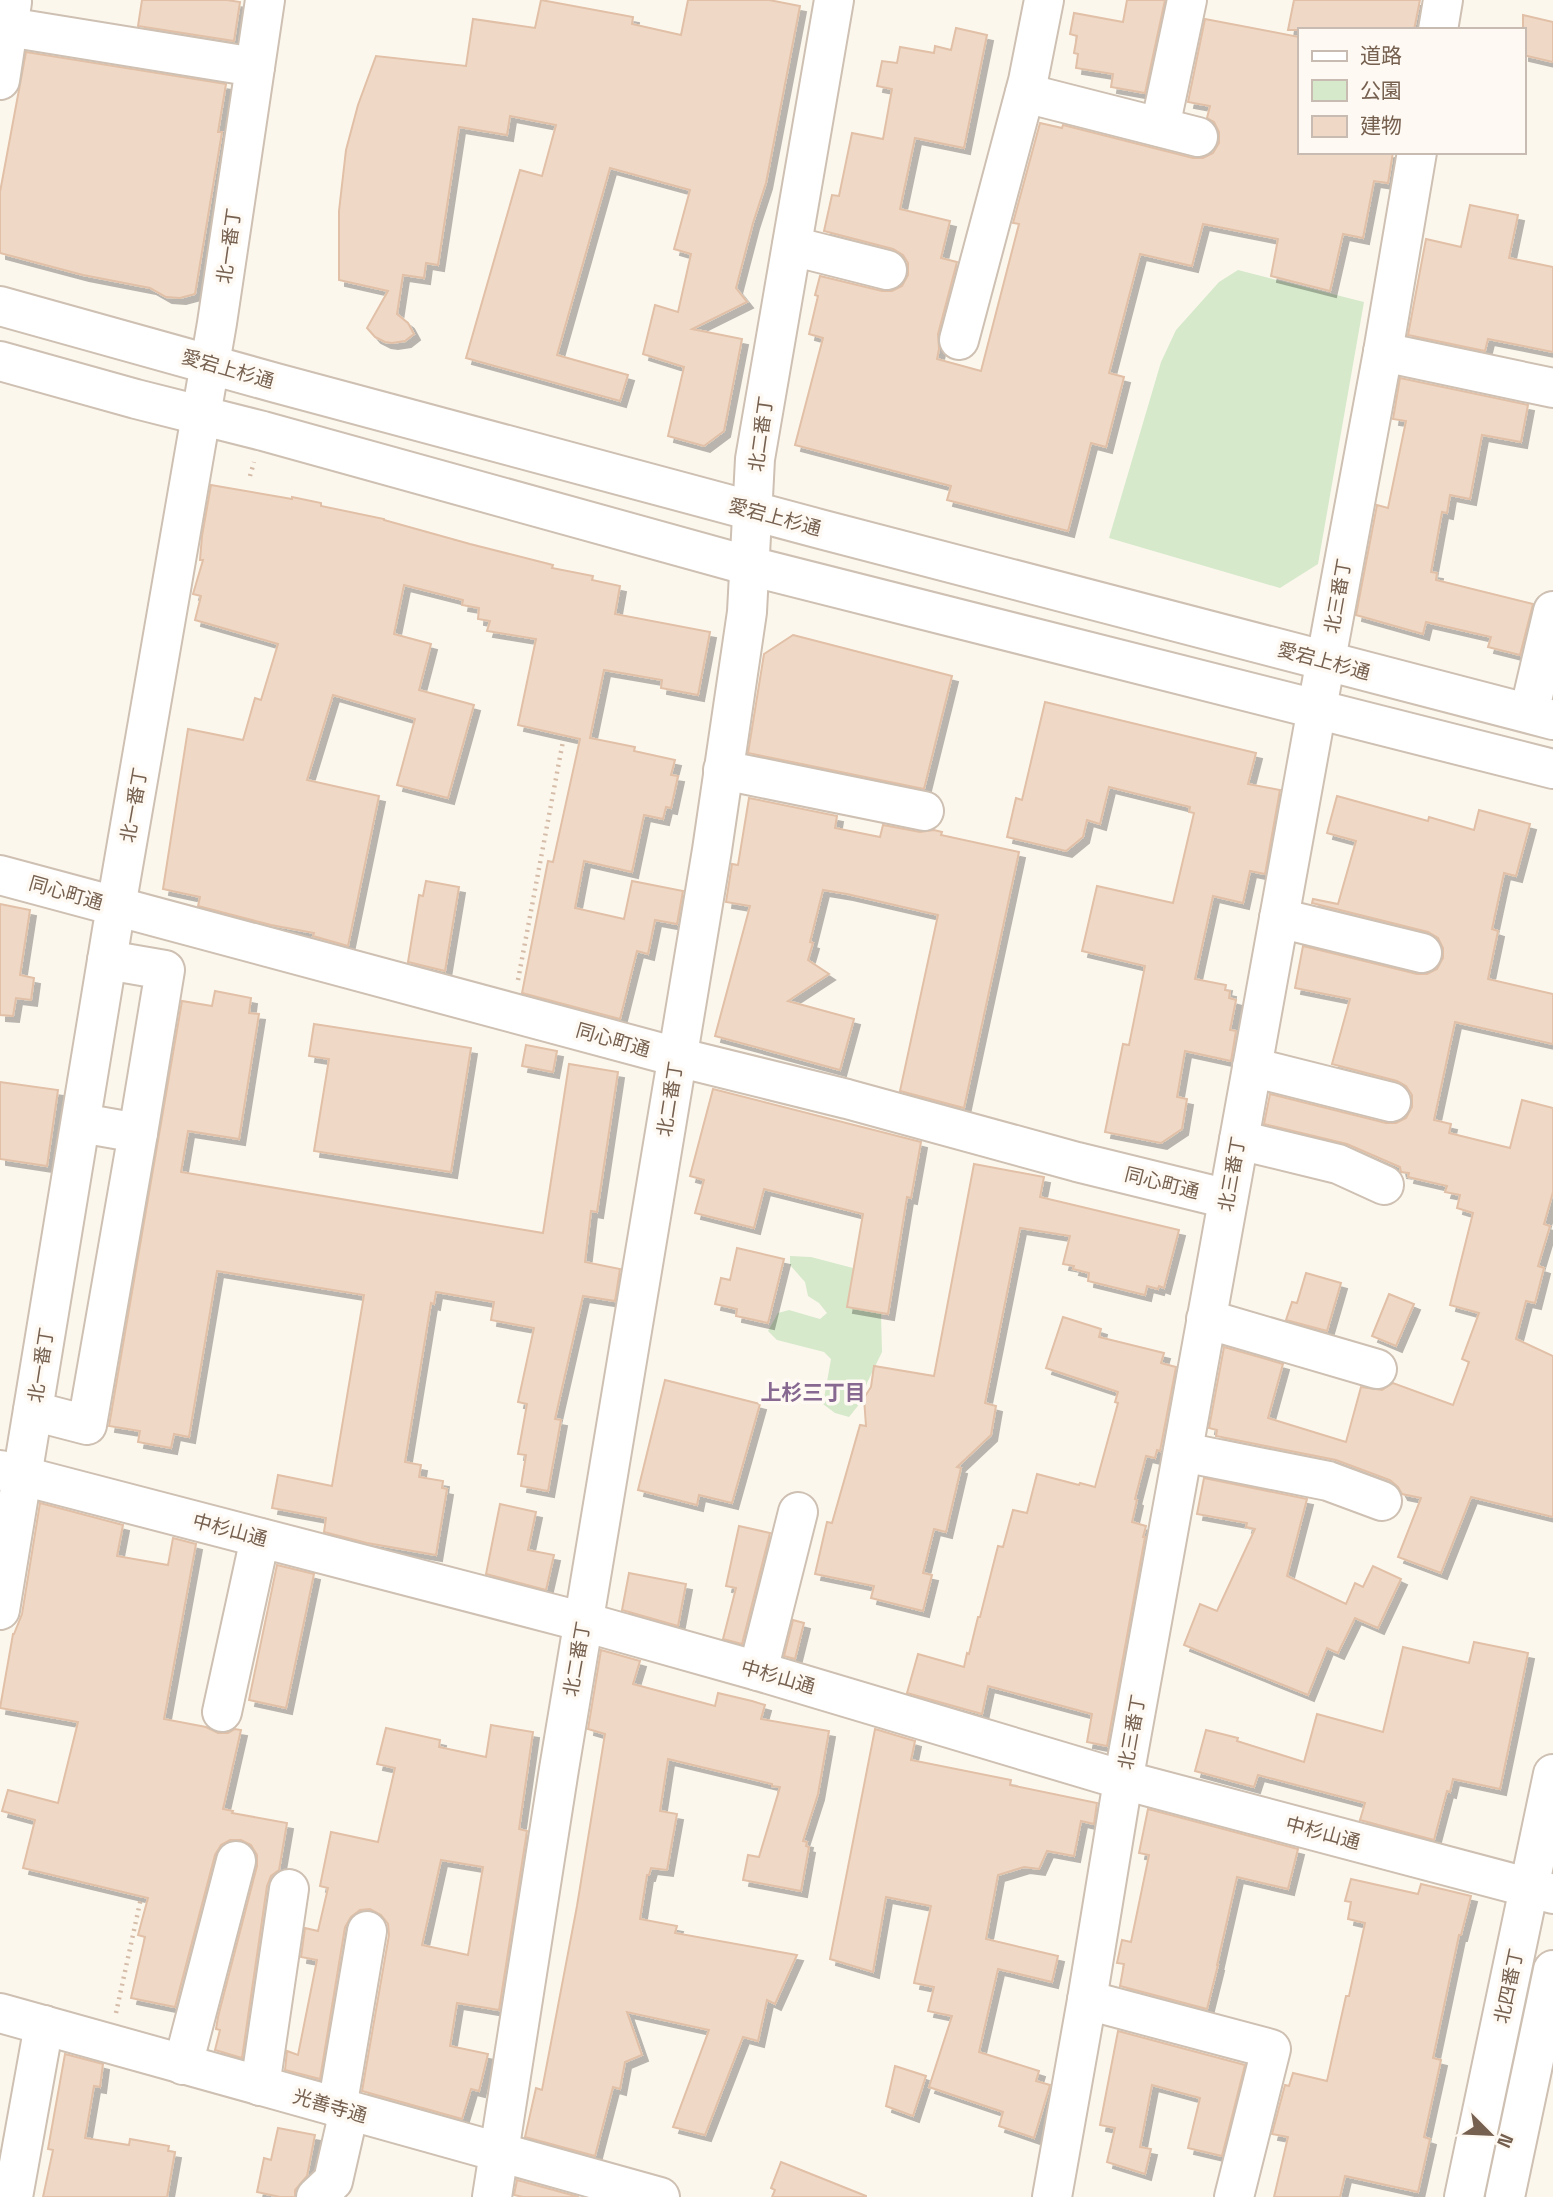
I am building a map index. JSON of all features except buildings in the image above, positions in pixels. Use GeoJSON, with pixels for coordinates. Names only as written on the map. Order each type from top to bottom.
{"type":"FeatureCollection","features":[{"type":"Feature","properties":{"kind":"street","name":"北一番丁"},"geometry":{"type":"LineString","coordinates":[[0,1610],[11,1474],[33,1410],[107,960],[210,364],[265,0]]}},
{"type":"Feature","properties":{"kind":"street","name":"北二番丁"},"geometry":{"type":"LineString","coordinates":[[492,2197],[559,1769],[723,770],[747,612],[755,459],[834,0]]}},
{"type":"Feature","properties":{"kind":"street"},"geometry":{"type":"LineString","coordinates":[[959,340],[1026,87],[1044,0]]}},
{"type":"Feature","properties":{"kind":"street"},"geometry":{"type":"LineString","coordinates":[[1161,120],[1186,0]]}},
{"type":"Feature","properties":{"kind":"street"},"geometry":{"type":"LineString","coordinates":[[1438,28],[1443,0]]}},
{"type":"Feature","properties":{"kind":"street"},"geometry":{"type":"LineString","coordinates":[[0,80],[10,13],[255,67]]}},
{"type":"Feature","properties":{"kind":"street"},"geometry":{"type":"LineString","coordinates":[[1026,87],[1161,120],[1198,136]]}},
{"type":"Feature","properties":{"kind":"street","name":"北三番丁"},"geometry":{"type":"LineString","coordinates":[[1052,2197],[1123,1780],[1417,154]]}},
{"type":"Feature","properties":{"kind":"street"},"geometry":{"type":"LineString","coordinates":[[792,246],[887,270]]}},
{"type":"Feature","properties":{"kind":"street","name":"愛宕上杉通"},"geometry":{"type":"LineString","coordinates":[[0,306],[752,511],[1541,716]]}},
{"type":"Feature","properties":{"kind":"street"},"geometry":{"type":"LineString","coordinates":[[1383,352],[1553,388]]}},
{"type":"Feature","properties":{"kind":"street"},"geometry":{"type":"LineString","coordinates":[[0,362],[750,566],[1553,769]]}},
{"type":"Feature","properties":{"kind":"street"},"geometry":{"type":"LineString","coordinates":[[1541,716],[1553,611]]}},
{"type":"Feature","properties":{"kind":"street"},"geometry":{"type":"LineString","coordinates":[[723,770],[924,811]]}},
{"type":"Feature","properties":{"kind":"street","name":"同心町通"},"geometry":{"type":"LineString","coordinates":[[0,874],[677,1057],[1228,1199]]}},
{"type":"Feature","properties":{"kind":"street"},"geometry":{"type":"LineString","coordinates":[[1279,918],[1422,953]]}},
{"type":"Feature","properties":{"kind":"street"},"geometry":{"type":"LineString","coordinates":[[33,1410],[87,1425],[165,970],[107,960]]}},
{"type":"Feature","properties":{"kind":"street"},"geometry":{"type":"LineString","coordinates":[[1252,1068],[1391,1102]]}},
{"type":"Feature","properties":{"kind":"street"},"geometry":{"type":"LineString","coordinates":[[81,1124],[138,1133]]}},
{"type":"Feature","properties":{"kind":"street"},"geometry":{"type":"LineString","coordinates":[[1239,1140],[1338,1164],[1384,1185]]}},
{"type":"Feature","properties":{"kind":"street"},"geometry":{"type":"LineString","coordinates":[[57,1265],[113,1279]]}},
{"type":"Feature","properties":{"kind":"street"},"geometry":{"type":"LineString","coordinates":[[1206,1319],[1377,1369]]}},
{"type":"Feature","properties":{"kind":"street"},"geometry":{"type":"LineString","coordinates":[[1183,1451],[1328,1481],[1382,1501]]}},
{"type":"Feature","properties":{"kind":"street","name":"中杉山通"},"geometry":{"type":"LineString","coordinates":[[11,1474],[584,1622],[1123,1780],[1541,1891]]}},
{"type":"Feature","properties":{"kind":"street"},"geometry":{"type":"LineString","coordinates":[[758,1671],[798,1512]]}},
{"type":"Feature","properties":{"kind":"street"},"geometry":{"type":"LineString","coordinates":[[222,1712],[260,1538]]}},
{"type":"Feature","properties":{"kind":"street","name":"北四番丁"},"geometry":{"type":"LineString","coordinates":[[1464,2197],[1541,1891],[1553,1774]]}},
{"type":"Feature","properties":{"kind":"street"},"geometry":{"type":"LineString","coordinates":[[184,2065],[236,1861]]}},
{"type":"Feature","properties":{"kind":"street"},"geometry":{"type":"LineString","coordinates":[[260,2086],[289,1889]]}},
{"type":"Feature","properties":{"kind":"street"},"geometry":{"type":"LineString","coordinates":[[316,2197],[333,2181],[367,1931]]}},
{"type":"Feature","properties":{"kind":"street","name":"北四番丁"},"geometry":{"type":"LineString","coordinates":[[1505,2197],[1542,2076],[1553,1970]]}},
{"type":"Feature","properties":{"kind":"street"},"geometry":{"type":"LineString","coordinates":[[1087,2000],[1271,2049],[1234,2197]]}},
{"type":"Feature","properties":{"kind":"street","name":"光善寺通"},"geometry":{"type":"LineString","coordinates":[[0,2013],[660,2197]]}},
{"type":"Feature","properties":{"kind":"street"},"geometry":{"type":"LineString","coordinates":[[13,2197],[44,2025]]}},
{"type":"Feature","properties":{"kind":"path"},"geometry":{"type":"LineString","coordinates":[[512,1011],[563,741]]}},
{"type":"Feature","properties":{"kind":"path"},"geometry":{"type":"LineString","coordinates":[[110,2044],[141,1898]]}},
{"type":"Feature","properties":{"kind":"green space"},"geometry":{"type":"Polygon","coordinates":[[[1238,270],[1364,302],[1318,564],[1280,588],[1109,538],[1161,362],[1176,330],[1219,282],[1238,270]]]}},
{"type":"Feature","properties":{"kind":"green space"},"geometry":{"type":"Polygon","coordinates":[[[790,1256],[811,1257],[853,1268],[850,1294],[881,1313],[882,1352],[861,1402],[849,1417],[835,1413],[823,1404],[831,1359],[824,1352],[777,1340],[768,1331],[778,1313],[789,1310],[820,1319],[827,1313],[819,1303],[808,1296],[805,1282],[790,1265],[790,1256]]]}},
{"type":"Feature","properties":{"kind":"district","name":"上杉三丁目"},"geometry":{"type":"Point","coordinates":[813,1392]}}]}
